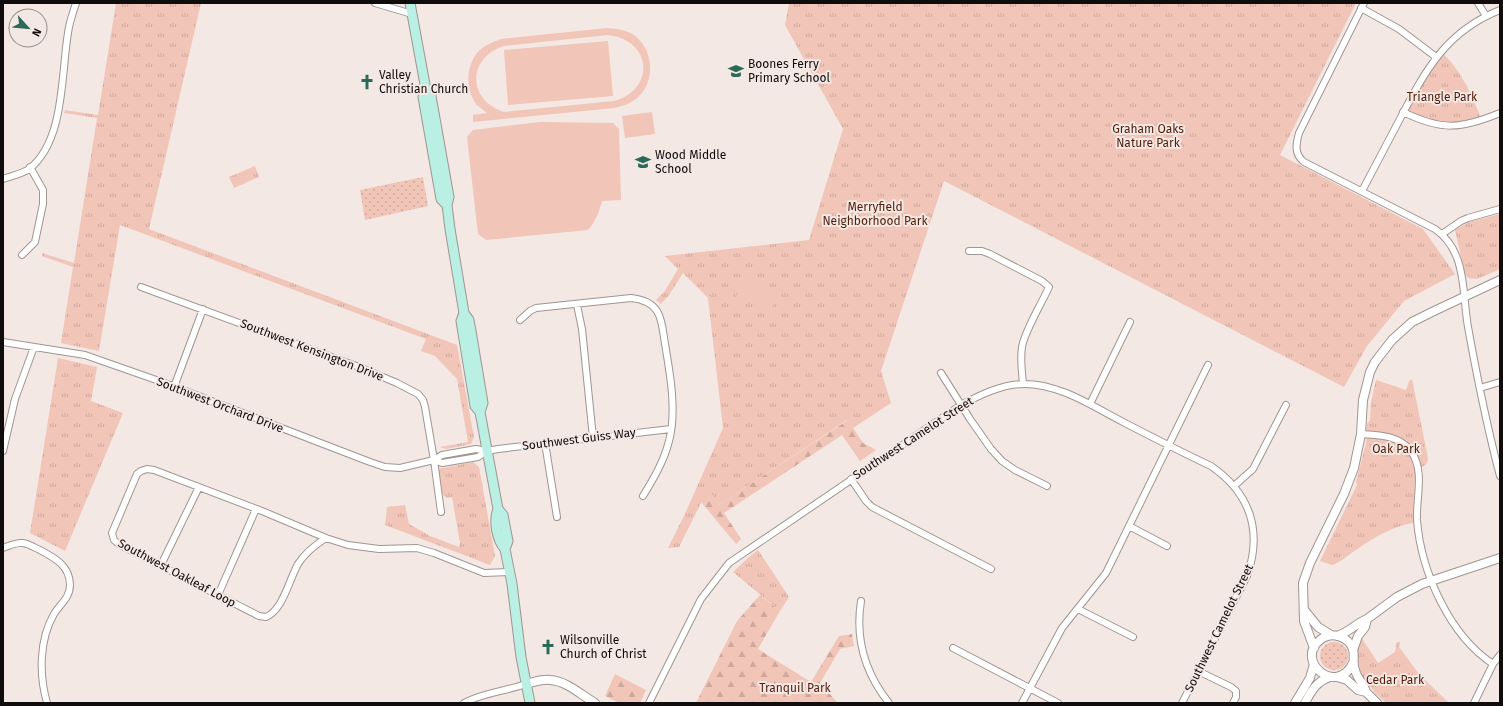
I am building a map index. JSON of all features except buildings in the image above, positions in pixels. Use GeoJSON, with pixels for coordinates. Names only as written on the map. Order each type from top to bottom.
{"type":"FeatureCollection","features":[{"type":"Feature","properties":{"kind":"main road"},"geometry":{"type":"LineString","coordinates":[[410,3],[426,90],[423,98],[441,199],[447,205],[453,254],[464,313],[461,321],[475,406],[480,412],[498,509],[503,515],[508,541],[505,549],[521,657],[530,703]]}},
{"type":"Feature","properties":{"kind":"street"},"geometry":{"type":"LineString","coordinates":[[3,179],[20,173],[30,167],[44,152],[52,136],[59,103],[68,31],[76,3]]}},
{"type":"Feature","properties":{"kind":"street"},"geometry":{"type":"LineString","coordinates":[[375,3],[412,14]]}},
{"type":"Feature","properties":{"kind":"street"},"geometry":{"type":"LineString","coordinates":[[1478,3],[1486,16]]}},
{"type":"Feature","properties":{"kind":"street"},"geometry":{"type":"LineString","coordinates":[[1436,57],[1399,28],[1363,6],[1299,133],[1296,149],[1298,156],[1304,162],[1362,190],[1442,234],[1453,249],[1457,258],[1463,287],[1465,309],[1480,388],[1499,472]]}},
{"type":"Feature","properties":{"kind":"street"},"geometry":{"type":"LineString","coordinates":[[1362,190],[1419,82],[1436,57],[1460,33],[1486,16],[1500,10]]}},
{"type":"Feature","properties":{"kind":"street"},"geometry":{"type":"LineString","coordinates":[[1403,112],[1428,123],[1447,126],[1456,126],[1475,122],[1500,112]]}},
{"type":"Feature","properties":{"kind":"street"},"geometry":{"type":"LineString","coordinates":[[22,255],[35,242],[43,204],[43,190],[30,167]]}},
{"type":"Feature","properties":{"kind":"street"},"geometry":{"type":"LineString","coordinates":[[1442,234],[1461,221],[1500,209]]}},
{"type":"Feature","properties":{"kind":"street"},"geometry":{"type":"LineString","coordinates":[[968,251],[982,251],[990,254],[1042,281],[1049,287],[1025,336],[1022,346],[1021,365],[1023,384]]}},
{"type":"Feature","properties":{"kind":"street"},"geometry":{"type":"LineString","coordinates":[[1314,648],[1304,621],[1305,611],[1303,591],[1306,572],[1349,482],[1357,456],[1361,434],[1364,391],[1370,372],[1392,340],[1412,322],[1500,280]]}},
{"type":"Feature","properties":{"kind":"street","name":"Southwest Kensington Drive"},"geometry":{"type":"LineString","coordinates":[[141,287],[359,367],[418,394],[423,400],[425,407],[441,512]]}},
{"type":"Feature","properties":{"kind":"street"},"geometry":{"type":"LineString","coordinates":[[520,320],[536,308],[577,305],[631,298],[646,301],[654,307],[660,318],[672,388],[671,429],[670,440],[664,458],[642,496]]}},
{"type":"Feature","properties":{"kind":"street"},"geometry":{"type":"LineString","coordinates":[[577,305],[582,330],[593,438]]}},
{"type":"Feature","properties":{"kind":"street"},"geometry":{"type":"LineString","coordinates":[[174,387],[203,309]]}},
{"type":"Feature","properties":{"kind":"street"},"geometry":{"type":"LineString","coordinates":[[1090,404],[1130,322]]}},
{"type":"Feature","properties":{"kind":"street","name":"Southwest Orchard Drive"},"geometry":{"type":"LineString","coordinates":[[3,342],[85,355],[385,467],[400,468],[434,460],[442,463],[478,457],[487,451]]}},
{"type":"Feature","properties":{"kind":"street"},"geometry":{"type":"LineString","coordinates":[[3,451],[15,398],[34,347]]}},
{"type":"Feature","properties":{"kind":"street"},"geometry":{"type":"LineString","coordinates":[[1022,703],[1062,628],[1106,573],[1208,365]]}},
{"type":"Feature","properties":{"kind":"street"},"geometry":{"type":"LineString","coordinates":[[941,373],[991,450],[1002,461],[1015,470],[1047,486]]}},
{"type":"Feature","properties":{"kind":"street"},"geometry":{"type":"LineString","coordinates":[[1480,388],[1500,382]]}},
{"type":"Feature","properties":{"kind":"street","name":"Southwest Camelot Street"},"geometry":{"type":"LineString","coordinates":[[649,703],[701,599],[729,563],[961,405],[984,393],[1000,388],[1023,384],[1060,390],[1210,466],[1224,476],[1243,498],[1250,515],[1253,530],[1254,553],[1246,576],[1182,703]]}},
{"type":"Feature","properties":{"kind":"street"},"geometry":{"type":"LineString","coordinates":[[1234,486],[1253,469],[1286,405]]}},
{"type":"Feature","properties":{"kind":"street","name":"Southwest Guiss Way"},"geometry":{"type":"LineString","coordinates":[[487,451],[671,429]]}},
{"type":"Feature","properties":{"kind":"street"},"geometry":{"type":"LineString","coordinates":[[1361,434],[1393,438],[1406,446],[1413,455],[1417,464],[1419,475],[1417,521],[1432,581],[1446,612],[1460,634],[1485,659],[1493,664]]}},
{"type":"Feature","properties":{"kind":"street"},"geometry":{"type":"LineString","coordinates":[[545,444],[556,517]]}},
{"type":"Feature","properties":{"kind":"street","name":"Southwest Oakleaf Loop"},"geometry":{"type":"LineString","coordinates":[[326,538],[304,555],[298,563],[279,606],[272,614],[266,617],[259,616],[120,545],[114,540],[112,533],[134,479],[141,471],[147,469],[154,470],[199,487],[326,538],[348,545],[364,548],[417,548],[434,553],[484,573],[509,572]]}},
{"type":"Feature","properties":{"kind":"street"},"geometry":{"type":"LineString","coordinates":[[851,479],[872,507],[991,569]]}},
{"type":"Feature","properties":{"kind":"street"},"geometry":{"type":"LineString","coordinates":[[161,565],[199,487]]}},
{"type":"Feature","properties":{"kind":"street"},"geometry":{"type":"LineString","coordinates":[[218,594],[256,509]]}},
{"type":"Feature","properties":{"kind":"street"},"geometry":{"type":"LineString","coordinates":[[1129,526],[1167,546]]}},
{"type":"Feature","properties":{"kind":"street"},"geometry":{"type":"LineString","coordinates":[[3,548],[18,543],[23,543],[35,548],[61,562],[66,569],[69,579],[70,588],[68,596],[54,614],[50,622],[43,651],[41,669],[47,703]]}},
{"type":"Feature","properties":{"kind":"street"},"geometry":{"type":"LineString","coordinates":[[1378,703],[1366,692],[1358,690],[1347,680],[1320,672],[1314,664],[1312,654],[1314,648],[1320,640],[1349,632],[1360,622],[1368,619],[1390,601],[1404,592],[1500,558]]}},
{"type":"Feature","properties":{"kind":"street"},"geometry":{"type":"LineString","coordinates":[[861,601],[858,618],[863,653],[874,682],[889,703]]}},
{"type":"Feature","properties":{"kind":"street"},"geometry":{"type":"LineString","coordinates":[[1078,609],[1133,637]]}},
{"type":"Feature","properties":{"kind":"street"},"geometry":{"type":"LineString","coordinates":[[1305,611],[1318,627],[1346,640],[1353,650]]}},
{"type":"Feature","properties":{"kind":"street"},"geometry":{"type":"LineString","coordinates":[[1366,692],[1364,685],[1355,672],[1353,650],[1358,636],[1365,627],[1368,619]]}},
{"type":"Feature","properties":{"kind":"street"},"geometry":{"type":"LineString","coordinates":[[953,648],[1058,703]]}},
{"type":"Feature","properties":{"kind":"street"},"geometry":{"type":"LineString","coordinates":[[1474,703],[1493,664],[1500,655]]}},
{"type":"Feature","properties":{"kind":"street"},"geometry":{"type":"LineString","coordinates":[[1305,703],[1313,688],[1322,680],[1346,673],[1353,663]]}},
{"type":"Feature","properties":{"kind":"street"},"geometry":{"type":"LineString","coordinates":[[1295,703],[1310,678],[1314,664]]}},
{"type":"Feature","properties":{"kind":"street"},"geometry":{"type":"LineString","coordinates":[[1198,671],[1231,687],[1236,691],[1236,697],[1233,703]]}},
{"type":"Feature","properties":{"kind":"street"},"geometry":{"type":"LineString","coordinates":[[464,703],[471,699],[540,680],[554,680],[595,703]]}},
{"type":"Feature","properties":{"kind":"green space"},"geometry":{"type":"Polygon","coordinates":[[[116,3],[201,3],[149,229],[457,345],[474,437],[471,444],[446,449],[440,447],[468,442],[457,379],[435,356],[421,351],[426,339],[120,225],[99,351],[61,343],[73,267],[42,256],[42,253],[74,263],[97,118],[64,113],[65,110],[98,115],[116,3]]]}},
{"type":"Feature","properties":{"kind":"green space","name":"Graham Oaks Nature Park"},"geometry":{"type":"Polygon","coordinates":[[[789,3],[1356,3],[1280,155],[1423,229],[1455,274],[1404,301],[1367,346],[1344,387],[944,181],[881,371],[891,403],[853,428],[847,420],[719,505],[708,489],[679,547],[668,548],[684,516],[723,428],[708,298],[683,273],[669,295],[661,304],[656,300],[664,292],[678,269],[665,256],[809,240],[843,129],[785,25],[789,3]]]}},
{"type":"Feature","properties":{"kind":"green space"},"geometry":{"type":"Polygon","coordinates":[[[607,28],[625,31],[634,35],[645,48],[650,64],[648,81],[644,89],[634,101],[614,108],[473,122],[473,115],[487,113],[477,105],[470,93],[468,79],[473,59],[480,50],[501,39],[607,28]],[[608,35],[504,46],[492,52],[483,60],[478,69],[476,79],[478,89],[483,98],[492,106],[504,112],[614,101],[628,95],[637,86],[642,76],[643,65],[640,55],[633,46],[623,39],[608,35]]]}},
{"type":"Feature","properties":{"kind":"green space"},"geometry":{"type":"Polygon","coordinates":[[[608,41],[613,96],[508,105],[504,50],[608,41]]]}},
{"type":"Feature","properties":{"kind":"green space","name":"Triangle Park"},"geometry":{"type":"Polygon","coordinates":[[[1441,52],[1460,75],[1470,92],[1482,120],[1447,126],[1403,112],[1441,52]]]}},
{"type":"Feature","properties":{"kind":"green space"},"geometry":{"type":"Polygon","coordinates":[[[652,112],[655,134],[625,138],[622,116],[652,112]]]}},
{"type":"Feature","properties":{"kind":"green space"},"geometry":{"type":"Polygon","coordinates":[[[540,122],[613,123],[619,129],[621,200],[602,201],[597,216],[588,230],[486,240],[478,234],[467,137],[473,130],[540,122]]]}},
{"type":"Feature","properties":{"kind":"green space"},"geometry":{"type":"Polygon","coordinates":[[[255,166],[259,177],[234,188],[229,177],[255,166]]]}},
{"type":"Feature","properties":{"kind":"green space"},"geometry":{"type":"Polygon","coordinates":[[[423,177],[428,206],[365,220],[360,190],[423,177]]]}},
{"type":"Feature","properties":{"kind":"green space"},"geometry":{"type":"Polygon","coordinates":[[[1500,214],[1500,269],[1477,279],[1468,278],[1465,274],[1455,230],[1469,222],[1500,214]]]}},
{"type":"Feature","properties":{"kind":"green space"},"geometry":{"type":"Polygon","coordinates":[[[743,279],[778,292],[771,310],[736,297],[743,279]]]}},
{"type":"Feature","properties":{"kind":"green space"},"geometry":{"type":"Polygon","coordinates":[[[58,358],[97,367],[91,401],[123,413],[65,551],[30,533],[58,358]]]}},
{"type":"Feature","properties":{"kind":"green space","name":"Oak Park"},"geometry":{"type":"Polygon","coordinates":[[[1412,379],[1428,458],[1427,463],[1415,473],[1413,523],[1383,533],[1335,564],[1332,565],[1320,561],[1357,485],[1356,482],[1366,443],[1367,424],[1370,420],[1371,402],[1376,380],[1406,390],[1409,381],[1412,379]]]}},
{"type":"Feature","properties":{"kind":"green space"},"geometry":{"type":"Polygon","coordinates":[[[848,420],[863,443],[876,450],[860,461],[842,435],[724,513],[741,539],[736,544],[701,502],[708,488],[719,505],[848,420]]]}},
{"type":"Feature","properties":{"kind":"green space"},"geometry":{"type":"Polygon","coordinates":[[[473,462],[479,467],[495,556],[490,565],[385,525],[387,507],[405,505],[409,524],[430,536],[459,547],[460,543],[452,497],[447,498],[442,494],[437,469],[473,462]]]}},
{"type":"Feature","properties":{"kind":"green space"},"geometry":{"type":"Polygon","coordinates":[[[758,550],[789,597],[780,611],[733,572],[758,550]]]}},
{"type":"Feature","properties":{"kind":"green space","name":"Tranquil Park"},"geometry":{"type":"Polygon","coordinates":[[[760,595],[780,611],[758,649],[811,682],[839,636],[852,634],[854,646],[840,649],[820,683],[838,703],[696,703],[737,621],[760,595]]]}},
{"type":"Feature","properties":{"kind":"green space","name":"Cedar Park"},"geometry":{"type":"Polygon","coordinates":[[[1361,637],[1378,663],[1395,652],[1397,642],[1400,642],[1399,647],[1419,674],[1449,703],[1386,703],[1371,687],[1368,686],[1358,672],[1358,646],[1361,637]]]}},
{"type":"Feature","properties":{"kind":"green space"},"geometry":{"type":"Polygon","coordinates":[[[1334,642],[1344,646],[1348,656],[1344,666],[1334,670],[1324,666],[1320,656],[1324,646],[1334,642]]]}},
{"type":"Feature","properties":{"kind":"green space"},"geometry":{"type":"Polygon","coordinates":[[[615,674],[646,690],[640,703],[619,703],[605,696],[615,674]]]}},
{"type":"Feature","properties":{"kind":"place","name":"Boones Ferry Primary School"},"geometry":{"type":"Point","coordinates":[736,71]}},
{"type":"Feature","properties":{"kind":"place","name":"Valley Christian Church"},"geometry":{"type":"Point","coordinates":[367,82]}},
{"type":"Feature","properties":{"kind":"place","name":"Wood Middle School"},"geometry":{"type":"Point","coordinates":[643,162]}},
{"type":"Feature","properties":{"kind":"place","name":"Wilsonville Church of Christ"},"geometry":{"type":"Point","coordinates":[548,647]}},
{"type":"Feature","properties":{"kind":"park label","name":"Merryfield Neighborhood Park"},"geometry":{"type":"Point","coordinates":[875,214]}}]}
